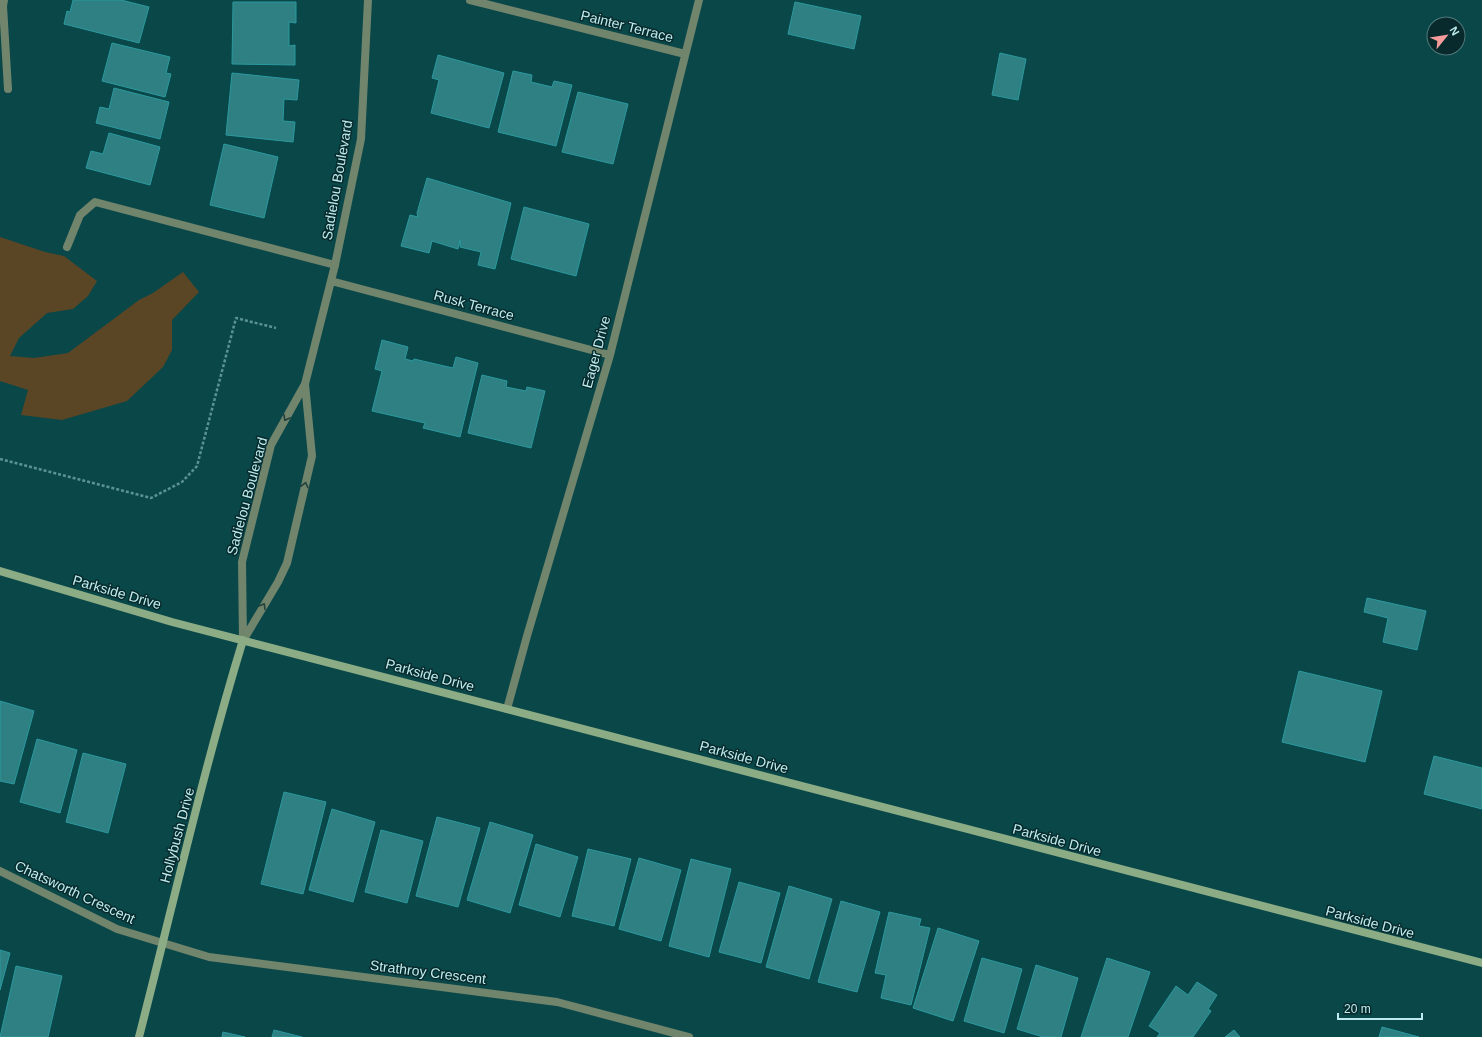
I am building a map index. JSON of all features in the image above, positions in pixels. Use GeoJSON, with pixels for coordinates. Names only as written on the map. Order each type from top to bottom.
{"type":"FeatureCollection","features":[{"type":"Feature","properties":{"kind":"main road","name":"Parkside Drive"},"geometry":{"type":"LineString","coordinates":[[0,571],[172,622],[1482,964]]}},
{"type":"Feature","properties":{"kind":"main road","name":"Hollybush Drive"},"geometry":{"type":"LineString","coordinates":[[139,1037],[230,685],[244,640]]}},
{"type":"Feature","properties":{"kind":"street"},"geometry":{"type":"LineString","coordinates":[[4,0],[3,6],[8,89]]}},
{"type":"Feature","properties":{"kind":"street","name":"Sadielou Boulevard"},"geometry":{"type":"LineString","coordinates":[[244,640],[242,562],[271,445],[305,384],[335,265],[360,139],[368,0]]}},
{"type":"Feature","properties":{"kind":"street","name":"Painter Terrace"},"geometry":{"type":"LineString","coordinates":[[470,0],[685,54]]}},
{"type":"Feature","properties":{"kind":"street","name":"Eager Drive"},"geometry":{"type":"LineString","coordinates":[[508,709],[529,628],[610,355],[699,0]]}},
{"type":"Feature","properties":{"kind":"street"},"geometry":{"type":"LineString","coordinates":[[67,247],[80,215],[95,202],[335,265]]}},
{"type":"Feature","properties":{"kind":"street","name":"Rusk Terrace"},"geometry":{"type":"LineString","coordinates":[[331,281],[610,355]]}},
{"type":"Feature","properties":{"kind":"street","name":"Sadielou Boulevard"},"geometry":{"type":"LineString","coordinates":[[244,640],[278,582],[287,563],[312,456],[305,384]]}},
{"type":"Feature","properties":{"kind":"street","name":"Chatsworth Crescent"},"geometry":{"type":"LineString","coordinates":[[0,871],[117,930],[162,944]]}},
{"type":"Feature","properties":{"kind":"street","name":"Strathroy Crescent"},"geometry":{"type":"LineString","coordinates":[[162,944],[209,957],[557,1002],[689,1037]]}},
{"type":"Feature","properties":{"kind":"path"},"geometry":{"type":"LineString","coordinates":[[0,459],[151,498],[182,482],[197,466],[236,318],[276,328]]}},
{"type":"Feature","properties":{"kind":"shaded area"},"geometry":{"type":"Polygon","coordinates":[[[0,237],[45,252],[64,256],[97,281],[88,296],[73,309],[47,313],[19,338],[10,356],[34,358],[68,353],[139,300],[153,293],[183,272],[199,292],[172,320],[172,350],[163,367],[127,401],[62,420],[21,415],[28,390],[0,381],[0,237]]]}},
{"type":"Feature","properties":{"kind":"building"},"geometry":{"type":"Polygon","coordinates":[[[73,0],[121,0],[149,7],[139,43],[64,24],[67,11],[70,12],[73,0]]]}},
{"type":"Feature","properties":{"kind":"building"},"geometry":{"type":"Polygon","coordinates":[[[233,2],[296,2],[296,23],[289,22],[289,46],[295,45],[295,65],[232,64],[233,2]]]}},
{"type":"Feature","properties":{"kind":"building"},"geometry":{"type":"Polygon","coordinates":[[[795,2],[861,16],[854,49],[788,34],[795,2]]]}},
{"type":"Feature","properties":{"kind":"building"},"geometry":{"type":"Polygon","coordinates":[[[112,43],[170,57],[166,73],[171,74],[165,97],[102,81],[112,43]]]}},
{"type":"Feature","properties":{"kind":"building"},"geometry":{"type":"Polygon","coordinates":[[[1000,53],[1026,59],[1018,100],[992,95],[1000,53]]]}},
{"type":"Feature","properties":{"kind":"building"},"geometry":{"type":"Polygon","coordinates":[[[438,55],[504,73],[489,128],[431,113],[439,80],[432,78],[438,55]]]}},
{"type":"Feature","properties":{"kind":"building"},"geometry":{"type":"Polygon","coordinates":[[[513,71],[532,75],[531,82],[552,87],[554,81],[572,85],[556,146],[498,132],[513,71]]]}},
{"type":"Feature","properties":{"kind":"building"},"geometry":{"type":"Polygon","coordinates":[[[232,73],[299,80],[297,100],[284,99],[283,121],[295,122],[293,142],[226,135],[232,73]]]}},
{"type":"Feature","properties":{"kind":"building"},"geometry":{"type":"Polygon","coordinates":[[[114,88],[169,102],[160,139],[96,123],[100,107],[109,109],[114,88]]]}},
{"type":"Feature","properties":{"kind":"building"},"geometry":{"type":"Polygon","coordinates":[[[578,92],[628,104],[613,164],[562,152],[578,92]]]}},
{"type":"Feature","properties":{"kind":"building"},"geometry":{"type":"Polygon","coordinates":[[[109,133],[160,147],[150,185],[86,168],[91,151],[103,154],[109,133]]]}},
{"type":"Feature","properties":{"kind":"building"},"geometry":{"type":"Polygon","coordinates":[[[224,144],[278,157],[264,218],[210,205],[224,144]]]}},
{"type":"Feature","properties":{"kind":"building"},"geometry":{"type":"Polygon","coordinates":[[[427,178],[511,203],[495,269],[478,265],[481,252],[460,247],[460,240],[458,249],[432,241],[429,253],[401,246],[410,215],[418,217],[417,213],[427,178]]]}},
{"type":"Feature","properties":{"kind":"building"},"geometry":{"type":"Polygon","coordinates":[[[524,207],[589,224],[576,276],[511,259],[524,207]]]}},
{"type":"Feature","properties":{"kind":"building"},"geometry":{"type":"Polygon","coordinates":[[[382,340],[408,347],[405,359],[413,361],[414,359],[453,368],[456,357],[478,363],[460,437],[423,428],[425,423],[372,411],[382,371],[375,369],[382,340]]]}},
{"type":"Feature","properties":{"kind":"building"},"geometry":{"type":"Polygon","coordinates":[[[482,375],[507,381],[506,387],[526,391],[527,387],[545,391],[531,448],[468,433],[482,375]]]}},
{"type":"Feature","properties":{"kind":"building"},"geometry":{"type":"Polygon","coordinates":[[[1367,598],[1426,611],[1417,650],[1383,642],[1388,618],[1364,612],[1367,598]]]}},
{"type":"Feature","properties":{"kind":"building"},"geometry":{"type":"Polygon","coordinates":[[[1299,671],[1382,691],[1365,762],[1282,742],[1299,671]]]}},
{"type":"Feature","properties":{"kind":"building"},"geometry":{"type":"Polygon","coordinates":[[[0,701],[34,711],[14,784],[0,781],[0,701]]]}},
{"type":"Feature","properties":{"kind":"building"},"geometry":{"type":"Polygon","coordinates":[[[37,739],[77,750],[60,813],[20,802],[37,739]]]}},
{"type":"Feature","properties":{"kind":"building"},"geometry":{"type":"Polygon","coordinates":[[[83,753],[126,764],[108,833],[66,822],[83,753]]]}},
{"type":"Feature","properties":{"kind":"building"},"geometry":{"type":"Polygon","coordinates":[[[1434,756],[1482,768],[1482,809],[1424,794],[1434,756]]]}},
{"type":"Feature","properties":{"kind":"building"},"geometry":{"type":"Polygon","coordinates":[[[284,792],[326,802],[303,894],[261,884],[284,792]]]}},
{"type":"Feature","properties":{"kind":"building"},"geometry":{"type":"Polygon","coordinates":[[[332,809],[375,822],[353,902],[309,890],[332,809]]]}},
{"type":"Feature","properties":{"kind":"building"},"geometry":{"type":"Polygon","coordinates":[[[437,817],[480,828],[458,907],[416,896],[437,817]]]}},
{"type":"Feature","properties":{"kind":"building"},"geometry":{"type":"Polygon","coordinates":[[[490,822],[533,835],[510,913],[467,900],[490,822]]]}},
{"type":"Feature","properties":{"kind":"building"},"geometry":{"type":"Polygon","coordinates":[[[381,830],[423,841],[407,903],[365,892],[381,830]]]}},
{"type":"Feature","properties":{"kind":"building"},"geometry":{"type":"Polygon","coordinates":[[[536,844],[578,857],[560,917],[519,905],[536,844]]]}},
{"type":"Feature","properties":{"kind":"building"},"geometry":{"type":"Polygon","coordinates":[[[588,849],[631,859],[614,926],[572,916],[588,849]]]}},
{"type":"Feature","properties":{"kind":"building"},"geometry":{"type":"Polygon","coordinates":[[[639,858],[681,870],[661,941],[619,929],[639,858]]]}},
{"type":"Feature","properties":{"kind":"building"},"geometry":{"type":"Polygon","coordinates":[[[691,859],[731,869],[709,957],[669,946],[691,859]]]}},
{"type":"Feature","properties":{"kind":"building"},"geometry":{"type":"Polygon","coordinates":[[[739,882],[780,893],[761,963],[719,952],[739,882]]]}},
{"type":"Feature","properties":{"kind":"building"},"geometry":{"type":"Polygon","coordinates":[[[789,886],[832,899],[809,979],[766,967],[789,886]]]}},
{"type":"Feature","properties":{"kind":"building"},"geometry":{"type":"Polygon","coordinates":[[[841,901],[880,912],[857,992],[818,982],[841,901]]]}},
{"type":"Feature","properties":{"kind":"building"},"geometry":{"type":"Polygon","coordinates":[[[889,912],[921,919],[919,926],[930,928],[911,1005],[881,998],[886,975],[875,973],[889,912]]]}},
{"type":"Feature","properties":{"kind":"building"},"geometry":{"type":"Polygon","coordinates":[[[938,928],[979,941],[953,1021],[913,1008],[938,928]]]}},
{"type":"Feature","properties":{"kind":"building"},"geometry":{"type":"Polygon","coordinates":[[[0,950],[10,953],[0,990],[0,950]]]}},
{"type":"Feature","properties":{"kind":"building"},"geometry":{"type":"Polygon","coordinates":[[[982,958],[1022,969],[1004,1033],[964,1021],[982,958]]]}},
{"type":"Feature","properties":{"kind":"building"},"geometry":{"type":"Polygon","coordinates":[[[1107,958],[1150,972],[1128,1037],[1081,1037],[1107,958]]]}},
{"type":"Feature","properties":{"kind":"building"},"geometry":{"type":"Polygon","coordinates":[[[1036,965],[1078,978],[1061,1037],[1043,1037],[1017,1029],[1036,965]]]}},
{"type":"Feature","properties":{"kind":"building"},"geometry":{"type":"Polygon","coordinates":[[[16,966],[62,976],[48,1037],[0,1037],[16,966]]]}},
{"type":"Feature","properties":{"kind":"building"},"geometry":{"type":"Polygon","coordinates":[[[1197,982],[1217,995],[1208,1009],[1211,1011],[1193,1037],[1157,1037],[1160,1033],[1149,1026],[1176,986],[1188,995],[1197,982]]]}},
{"type":"Feature","properties":{"kind":"building"},"geometry":{"type":"Polygon","coordinates":[[[1382,1027],[1419,1037],[1379,1037],[1382,1027]]]}},
{"type":"Feature","properties":{"kind":"building"},"geometry":{"type":"Polygon","coordinates":[[[274,1030],[302,1037],[272,1037],[274,1030]]]}},
{"type":"Feature","properties":{"kind":"building"},"geometry":{"type":"Polygon","coordinates":[[[1234,1030],[1240,1037],[1225,1037],[1234,1030]]]}},
{"type":"Feature","properties":{"kind":"building"},"geometry":{"type":"Polygon","coordinates":[[[223,1032],[245,1037],[222,1037],[223,1032]]]}}]}
